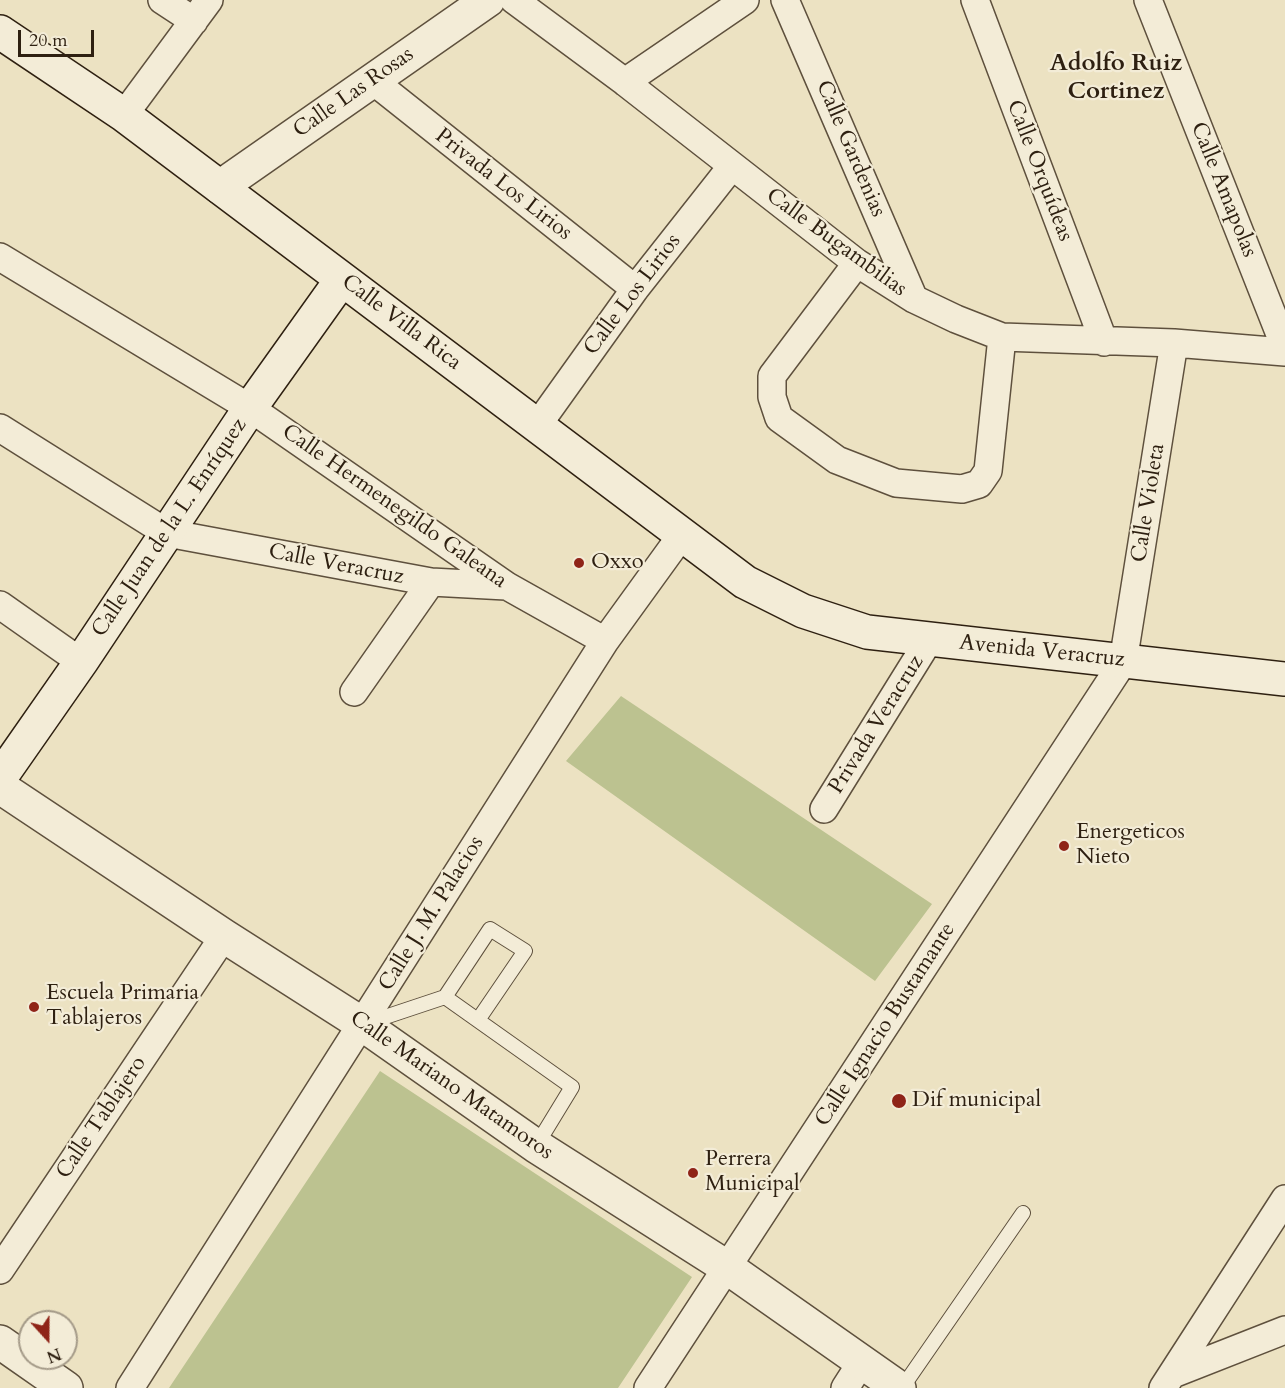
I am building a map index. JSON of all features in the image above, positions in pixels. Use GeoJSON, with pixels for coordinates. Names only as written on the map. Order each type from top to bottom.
{"type":"FeatureCollection","features":[{"type":"Feature","properties":{"kind":"main road","name":"Calle Las Rosas"},"geometry":{"type":"LineString","coordinates":[[220,187],[488,0]]}},
{"type":"Feature","properties":{"kind":"main road","name":"Calle Villa Rica"},"geometry":{"type":"LineString","coordinates":[[0,32],[124,115],[681,536],[745,582],[803,611]]}},
{"type":"Feature","properties":{"kind":"main road","name":"Calle Juan de la L. Enríquez"},"geometry":{"type":"LineString","coordinates":[[0,778],[81,662],[250,408],[342,279]]}},
{"type":"Feature","properties":{"kind":"main road","name":"Avenida Veracruz"},"geometry":{"type":"LineString","coordinates":[[803,611],[867,632],[1285,679]]}},
{"type":"Feature","properties":{"kind":"main road","name":"Calle Mariano Matamoros"},"geometry":{"type":"LineString","coordinates":[[0,787],[224,936],[362,1024],[536,1146],[728,1268],[853,1375],[901,1388]]}},
{"type":"Feature","properties":{"kind":"main road"},"geometry":{"type":"LineString","coordinates":[[0,1342],[66,1388]]}},
{"type":"Feature","properties":{"kind":"street"},"geometry":{"type":"LineString","coordinates":[[124,115],[201,10],[162,0]]}},
{"type":"Feature","properties":{"kind":"street","name":"Calle Bugambilias"},"geometry":{"type":"LineString","coordinates":[[514,0],[626,82],[856,263],[914,299],[956,319],[1002,337],[1174,344],[1285,352]]}},
{"type":"Feature","properties":{"kind":"street"},"geometry":{"type":"LineString","coordinates":[[626,82],[745,0]]}},
{"type":"Feature","properties":{"kind":"street","name":"Calle Gardenias"},"geometry":{"type":"LineString","coordinates":[[785,0],[914,299]]}},
{"type":"Feature","properties":{"kind":"street","name":"Calle Orquídeas"},"geometry":{"type":"LineString","coordinates":[[975,0],[1104,342]]}},
{"type":"Feature","properties":{"kind":"street","name":"Calle Amapolas"},"geometry":{"type":"LineString","coordinates":[[1148,0],[1285,347]]}},
{"type":"Feature","properties":{"kind":"street","name":"Privada Los Lirios"},"geometry":{"type":"LineString","coordinates":[[372,80],[635,289]]}},
{"type":"Feature","properties":{"kind":"street","name":"Calle Los Lirios"},"geometry":{"type":"LineString","coordinates":[[537,426],[635,289],[732,166]]}},
{"type":"Feature","properties":{"kind":"street","name":"Calle Hermenegildo Galeana"},"geometry":{"type":"LineString","coordinates":[[0,257],[250,408],[507,586],[605,641]]}},
{"type":"Feature","properties":{"kind":"street"},"geometry":{"type":"LineString","coordinates":[[856,263],[772,376],[772,397],[779,418],[837,460],[896,483],[962,489],[979,484],[988,471],[1002,337]]}},
{"type":"Feature","properties":{"kind":"street","name":"Calle Violeta"},"geometry":{"type":"LineString","coordinates":[[1123,662],[1174,344]]}},
{"type":"Feature","properties":{"kind":"street"},"geometry":{"type":"LineString","coordinates":[[0,428],[167,533]]}},
{"type":"Feature","properties":{"kind":"street","name":"Calle Veracruz"},"geometry":{"type":"LineString","coordinates":[[167,533],[431,582],[507,586]]}},
{"type":"Feature","properties":{"kind":"street","name":"Calle J. M. Palacios"},"geometry":{"type":"LineString","coordinates":[[130,1388],[605,641],[681,536]]}},
{"type":"Feature","properties":{"kind":"street"},"geometry":{"type":"LineString","coordinates":[[354,692],[431,582]]}},
{"type":"Feature","properties":{"kind":"street"},"geometry":{"type":"LineString","coordinates":[[0,605],[81,662]]}},
{"type":"Feature","properties":{"kind":"street","name":"Privada Veracruz"},"geometry":{"type":"LineString","coordinates":[[824,809],[930,640]]}},
{"type":"Feature","properties":{"kind":"street","name":"Calle Ignacio Bustamante"},"geometry":{"type":"LineString","coordinates":[[648,1388],[1123,662]]}},
{"type":"Feature","properties":{"kind":"street","name":"Calle Tablajero"},"geometry":{"type":"LineString","coordinates":[[0,1270],[224,936]]}},
{"type":"Feature","properties":{"kind":"street"},"geometry":{"type":"LineString","coordinates":[[1168,1381],[1285,1199]]}},
{"type":"Feature","properties":{"kind":"street"},"geometry":{"type":"LineString","coordinates":[[1168,1381],[1285,1330]]}},
{"type":"Feature","properties":{"kind":"lane"},"geometry":{"type":"LineString","coordinates":[[362,1024],[445,997],[490,928],[525,951],[478,1020]]}},
{"type":"Feature","properties":{"kind":"lane"},"geometry":{"type":"LineString","coordinates":[[445,997],[572,1088],[536,1146]]}},
{"type":"Feature","properties":{"kind":"lane"},"geometry":{"type":"LineString","coordinates":[[901,1388],[1023,1213]]}},
{"type":"Feature","properties":{"kind":"green space"},"geometry":{"type":"Polygon","coordinates":[[[621,696],[932,904],[875,981],[566,761],[621,696]]]}},
{"type":"Feature","properties":{"kind":"green space"},"geometry":{"type":"Polygon","coordinates":[[[380,1071],[692,1277],[618,1388],[169,1388],[380,1071]]]}},
{"type":"Feature","properties":{"kind":"place","name":"Oxxo"},"geometry":{"type":"Point","coordinates":[579,563]}},
{"type":"Feature","properties":{"kind":"place","name":"Energeticos Nieto"},"geometry":{"type":"Point","coordinates":[1064,846]}},
{"type":"Feature","properties":{"kind":"place","name":"Escuela Primaria Tablajeros"},"geometry":{"type":"Point","coordinates":[34,1007]}},
{"type":"Feature","properties":{"kind":"place","name":"Dif municipal"},"geometry":{"type":"Point","coordinates":[899,1101]}},
{"type":"Feature","properties":{"kind":"place","name":"Perrera Municipal"},"geometry":{"type":"Point","coordinates":[693,1173]}},
{"type":"Feature","properties":{"kind":"district","name":"Adolfo Ruiz Cortinez"},"geometry":{"type":"Point","coordinates":[1116,78]}}]}
